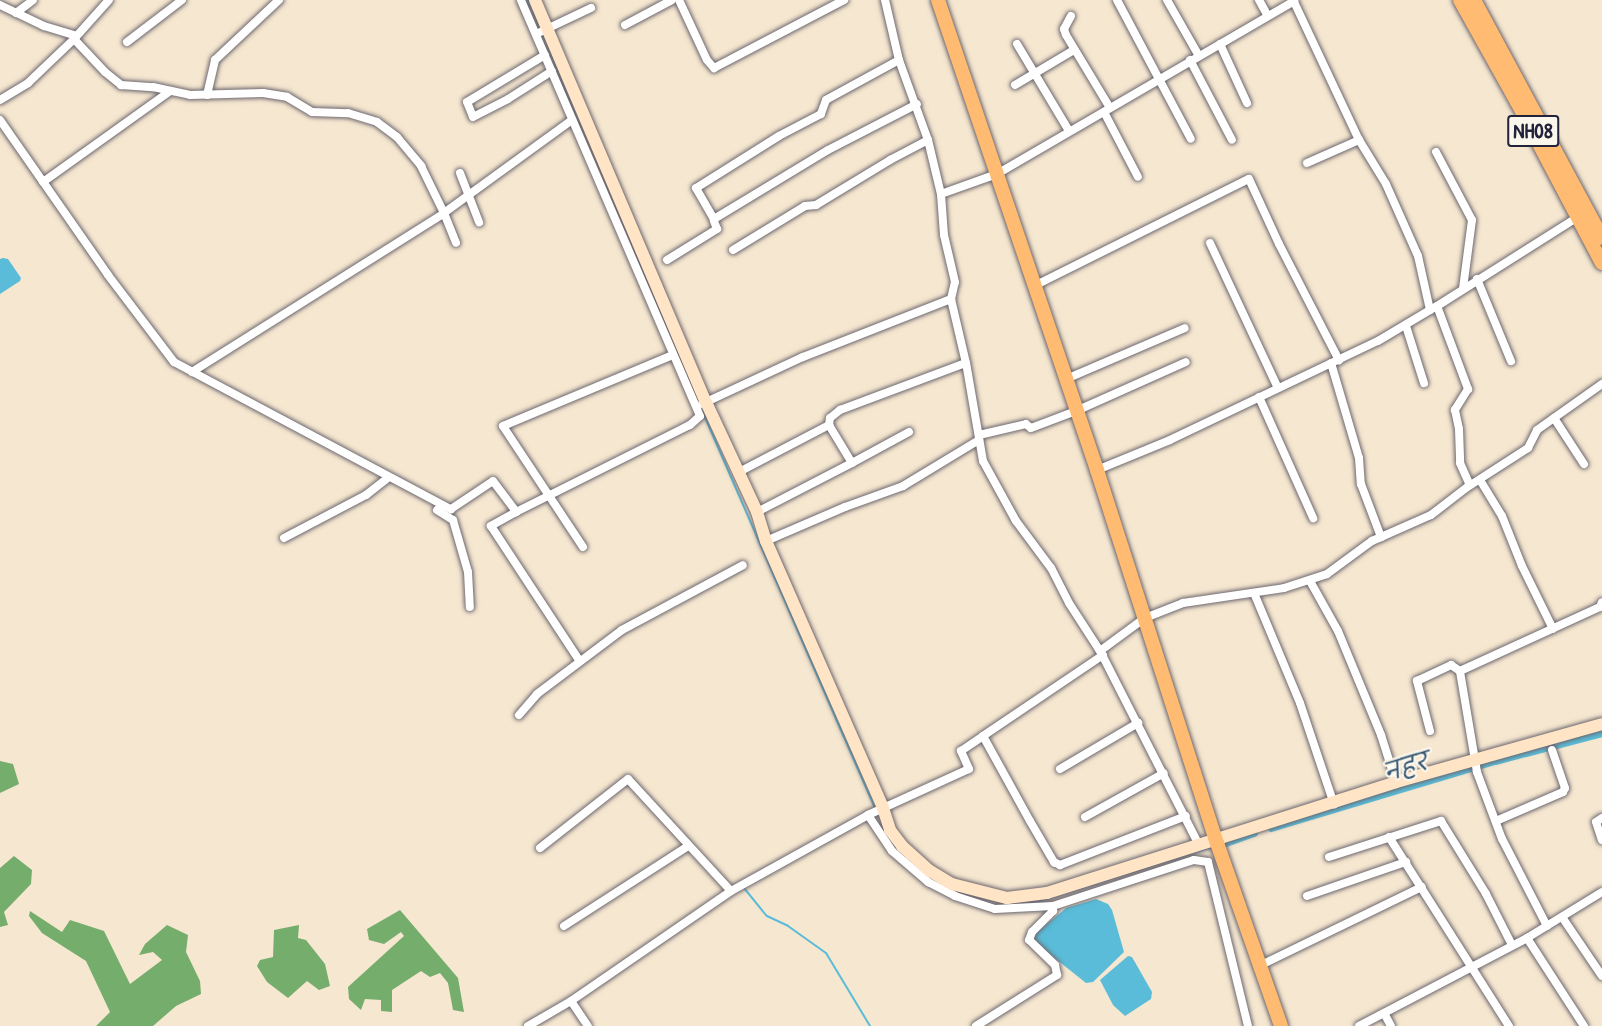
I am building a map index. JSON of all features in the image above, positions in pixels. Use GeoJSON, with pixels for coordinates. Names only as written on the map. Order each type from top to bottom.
{"type":"FeatureCollection","features":[{"type":"Feature","properties":{"kind":"main road"},"geometry":{"type":"LineString","coordinates":[[938,0],[1097,470],[1215,839],[1281,1026]]}},
{"type":"Feature","properties":{"kind":"main road","name":"NH08"},"geometry":{"type":"LineString","coordinates":[[1460,0],[1571,192],[1602,238]]}},
{"type":"Feature","properties":{"kind":"main road","name":"NH08"},"geometry":{"type":"LineString","coordinates":[[1473,0],[1571,192],[1578,217],[1602,263]]}},
{"type":"Feature","properties":{"kind":"street"},"geometry":{"type":"LineString","coordinates":[[16,13],[33,0]]}},
{"type":"Feature","properties":{"kind":"street"},"geometry":{"type":"LineString","coordinates":[[127,42],[171,3],[182,0]]}},
{"type":"Feature","properties":{"kind":"street"},"geometry":{"type":"LineString","coordinates":[[207,94],[216,60],[279,0]]}},
{"type":"Feature","properties":{"kind":"street"},"geometry":{"type":"LineString","coordinates":[[521,0],[542,31],[702,404],[700,416],[690,425],[548,494],[491,526],[579,660]]}},
{"type":"Feature","properties":{"kind":"street"},"geometry":{"type":"LineString","coordinates":[[625,25],[672,0]]}},
{"type":"Feature","properties":{"kind":"street"},"geometry":{"type":"LineString","coordinates":[[679,0],[707,60],[714,68],[844,0]]}},
{"type":"Feature","properties":{"kind":"street"},"geometry":{"type":"LineString","coordinates":[[885,0],[899,60],[928,140],[941,194],[944,235],[955,282],[951,300],[966,363],[982,461],[1016,521],[1051,568],[1069,603],[1101,653],[1199,845]]}},
{"type":"Feature","properties":{"kind":"street"},"geometry":{"type":"LineString","coordinates":[[1117,0],[1191,139]]}},
{"type":"Feature","properties":{"kind":"street"},"geometry":{"type":"LineString","coordinates":[[1167,0],[1199,56]]}},
{"type":"Feature","properties":{"kind":"street"},"geometry":{"type":"LineString","coordinates":[[1259,0],[1268,16]]}},
{"type":"Feature","properties":{"kind":"street"},"geometry":{"type":"LineString","coordinates":[[941,194],[997,174],[1294,0],[1359,140],[1386,184],[1418,256],[1433,308],[1468,390],[1455,410],[1459,429],[1460,463],[1470,485]]}},
{"type":"Feature","properties":{"kind":"street"},"geometry":{"type":"LineString","coordinates":[[0,100],[28,83],[75,37],[104,2]]}},
{"type":"Feature","properties":{"kind":"street"},"geometry":{"type":"LineString","coordinates":[[540,2],[544,55],[674,355],[739,472],[757,512],[766,541],[883,808],[890,830],[930,871],[952,884],[1007,898],[1075,886],[1215,839],[1334,804],[1396,782],[1602,724]]}},
{"type":"Feature","properties":{"kind":"street"},"geometry":{"type":"LineString","coordinates":[[2,8],[75,37],[105,72],[121,85],[207,94],[263,93],[287,97],[312,112],[348,113],[377,122],[397,137],[421,166],[456,243]]}},
{"type":"Feature","properties":{"kind":"street"},"geometry":{"type":"LineString","coordinates":[[542,31],[591,9]]}},
{"type":"Feature","properties":{"kind":"street"},"geometry":{"type":"LineString","coordinates":[[1071,16],[1064,29],[1107,110],[1138,177]]}},
{"type":"Feature","properties":{"kind":"street"},"geometry":{"type":"LineString","coordinates":[[1017,44],[1069,131]]}},
{"type":"Feature","properties":{"kind":"street"},"geometry":{"type":"LineString","coordinates":[[1220,44],[1247,103]]}},
{"type":"Feature","properties":{"kind":"street"},"geometry":{"type":"LineString","coordinates":[[1015,85],[1074,50]]}},
{"type":"Feature","properties":{"kind":"street"},"geometry":{"type":"LineString","coordinates":[[544,55],[466,102],[473,117],[508,99],[552,71]]}},
{"type":"Feature","properties":{"kind":"street"},"geometry":{"type":"LineString","coordinates":[[899,60],[826,100],[821,114],[779,136],[696,188],[714,219],[828,150],[916,104]]}},
{"type":"Feature","properties":{"kind":"street"},"geometry":{"type":"LineString","coordinates":[[1190,60],[1232,140]]}},
{"type":"Feature","properties":{"kind":"street"},"geometry":{"type":"LineString","coordinates":[[43,182],[170,91]]}},
{"type":"Feature","properties":{"kind":"street"},"geometry":{"type":"LineString","coordinates":[[0,120],[166,355],[192,372],[451,509],[493,481],[516,512]]}},
{"type":"Feature","properties":{"kind":"street"},"geometry":{"type":"LineString","coordinates":[[192,372],[444,213],[572,120]]}},
{"type":"Feature","properties":{"kind":"street"},"geometry":{"type":"LineString","coordinates":[[733,250],[806,206],[816,205],[928,140]]}},
{"type":"Feature","properties":{"kind":"street"},"geometry":{"type":"LineString","coordinates":[[1307,163],[1359,140]]}},
{"type":"Feature","properties":{"kind":"street"},"geometry":{"type":"LineString","coordinates":[[1436,152],[1472,220],[1463,288]]}},
{"type":"Feature","properties":{"kind":"street"},"geometry":{"type":"LineString","coordinates":[[460,173],[479,222]]}},
{"type":"Feature","properties":{"kind":"street"},"geometry":{"type":"LineString","coordinates":[[1034,286],[1249,178],[1335,362],[1356,447],[1361,484],[1382,537]]}},
{"type":"Feature","properties":{"kind":"street"},"geometry":{"type":"LineString","coordinates":[[1097,470],[1170,440],[1406,326],[1476,279],[1578,217]]}},
{"type":"Feature","properties":{"kind":"street"},"geometry":{"type":"LineString","coordinates":[[667,260],[717,229],[714,222]]}},
{"type":"Feature","properties":{"kind":"street"},"geometry":{"type":"LineString","coordinates":[[1210,243],[1278,388]]}},
{"type":"Feature","properties":{"kind":"street"},"geometry":{"type":"LineString","coordinates":[[1476,279],[1511,361]]}},
{"type":"Feature","properties":{"kind":"street"},"geometry":{"type":"LineString","coordinates":[[702,404],[803,357],[951,300]]}},
{"type":"Feature","properties":{"kind":"street"},"geometry":{"type":"LineString","coordinates":[[1406,326],[1424,383]]}},
{"type":"Feature","properties":{"kind":"street"},"geometry":{"type":"LineString","coordinates":[[1066,379],[1185,328]]}},
{"type":"Feature","properties":{"kind":"street"},"geometry":{"type":"LineString","coordinates":[[583,547],[503,426],[674,355]]}},
{"type":"Feature","properties":{"kind":"street"},"geometry":{"type":"LineString","coordinates":[[766,541],[844,507],[903,486],[979,438],[1026,424],[1031,428],[1076,411],[1186,362]]}},
{"type":"Feature","properties":{"kind":"street"},"geometry":{"type":"LineString","coordinates":[[852,463],[829,425],[830,418],[840,411],[966,363]]}},
{"type":"Feature","properties":{"kind":"street"},"geometry":{"type":"LineString","coordinates":[[528,1026],[571,1001],[731,891],[883,808],[969,769],[961,751],[1101,653],[1145,618],[1183,603],[1254,593],[1310,581],[1327,574],[1382,537],[1431,515],[1470,485],[1528,448],[1537,430],[1602,384]]}},
{"type":"Feature","properties":{"kind":"street"},"geometry":{"type":"LineString","coordinates":[[1259,398],[1313,518]]}},
{"type":"Feature","properties":{"kind":"street"},"geometry":{"type":"LineString","coordinates":[[1554,418],[1584,464]]}},
{"type":"Feature","properties":{"kind":"street"},"geometry":{"type":"LineString","coordinates":[[739,472],[829,425]]}},
{"type":"Feature","properties":{"kind":"street"},"geometry":{"type":"LineString","coordinates":[[757,512],[909,432]]}},
{"type":"Feature","properties":{"kind":"street"},"geometry":{"type":"LineString","coordinates":[[284,538],[366,495],[389,477]]}},
{"type":"Feature","properties":{"kind":"street"},"geometry":{"type":"LineString","coordinates":[[1480,480],[1502,516],[1522,566],[1553,629]]}},
{"type":"Feature","properties":{"kind":"street"},"geometry":{"type":"LineString","coordinates":[[437,510],[453,520],[468,572],[470,607]]}},
{"type":"Feature","properties":{"kind":"street"},"geometry":{"type":"LineString","coordinates":[[519,715],[537,694],[579,660],[622,630],[743,565]]}},
{"type":"Feature","properties":{"kind":"street"},"geometry":{"type":"LineString","coordinates":[[1310,581],[1338,631],[1381,735],[1396,782]]}},
{"type":"Feature","properties":{"kind":"street"},"geometry":{"type":"LineString","coordinates":[[1254,593],[1300,703],[1334,804]]}},
{"type":"Feature","properties":{"kind":"street"},"geometry":{"type":"LineString","coordinates":[[1460,671],[1600,608],[1602,602]]}},
{"type":"Feature","properties":{"kind":"street"},"geometry":{"type":"LineString","coordinates":[[1430,731],[1417,681],[1451,665],[1460,671],[1477,772],[1502,839],[1547,926]]}},
{"type":"Feature","properties":{"kind":"street"},"geometry":{"type":"LineString","coordinates":[[1060,769],[1138,723]]}},
{"type":"Feature","properties":{"kind":"street"},"geometry":{"type":"LineString","coordinates":[[983,736],[1036,832],[1054,862],[1060,865],[1186,816]]}},
{"type":"Feature","properties":{"kind":"street"},"geometry":{"type":"LineString","coordinates":[[1496,820],[1563,792],[1565,788],[1552,750]]}},
{"type":"Feature","properties":{"kind":"street"},"geometry":{"type":"LineString","coordinates":[[1085,817],[1164,773]]}},
{"type":"Feature","properties":{"kind":"street"},"geometry":{"type":"LineString","coordinates":[[540,848],[628,779],[731,891]]}},
{"type":"Feature","properties":{"kind":"street"},"geometry":{"type":"LineString","coordinates":[[868,816],[891,851],[940,890],[995,909],[1053,906],[1194,860],[1208,862],[1248,1026]]}},
{"type":"Feature","properties":{"kind":"street"},"geometry":{"type":"LineString","coordinates":[[1602,818],[1596,822],[1602,840]]}},
{"type":"Feature","properties":{"kind":"street"},"geometry":{"type":"LineString","coordinates":[[1329,857],[1441,821],[1486,894],[1512,945]]}},
{"type":"Feature","properties":{"kind":"street"},"geometry":{"type":"LineString","coordinates":[[1389,837],[1509,1026]]}},
{"type":"Feature","properties":{"kind":"street"},"geometry":{"type":"LineString","coordinates":[[564,926],[688,846]]}},
{"type":"Feature","properties":{"kind":"street"},"geometry":{"type":"LineString","coordinates":[[1307,896],[1406,862]]}},
{"type":"Feature","properties":{"kind":"street"},"geometry":{"type":"LineString","coordinates":[[1259,966],[1422,887]]}},
{"type":"Feature","properties":{"kind":"street"},"geometry":{"type":"LineString","coordinates":[[1359,1026],[1527,938],[1602,892]]}},
{"type":"Feature","properties":{"kind":"street"},"geometry":{"type":"LineString","coordinates":[[976,1026],[1057,975],[1055,965],[1029,940],[1032,932],[1050,915],[1053,906]]}},
{"type":"Feature","properties":{"kind":"street"},"geometry":{"type":"LineString","coordinates":[[1562,917],[1602,976]]}},
{"type":"Feature","properties":{"kind":"street"},"geometry":{"type":"LineString","coordinates":[[1527,938],[1584,1026]]}},
{"type":"Feature","properties":{"kind":"street"},"geometry":{"type":"LineString","coordinates":[[571,1001],[588,1026]]}},
{"type":"Feature","properties":{"kind":"street"},"geometry":{"type":"LineString","coordinates":[[1384,1013],[1391,1026]]}},
{"type":"Feature","properties":{"kind":"green space"},"geometry":{"type":"Polygon","coordinates":[[[0,761],[13,764],[19,784],[0,793],[0,761]]]}},
{"type":"Feature","properties":{"kind":"green space"},"geometry":{"type":"Polygon","coordinates":[[[14,856],[32,870],[31,884],[4,912],[8,925],[0,927],[0,868],[14,856]]]}},
{"type":"Feature","properties":{"kind":"green space"},"geometry":{"type":"Polygon","coordinates":[[[400,910],[458,978],[464,1012],[453,1010],[448,983],[440,973],[430,977],[421,971],[392,990],[392,1012],[381,1011],[381,1000],[365,999],[361,1010],[349,999],[348,987],[404,936],[401,932],[384,944],[369,940],[367,929],[400,910]]]}},
{"type":"Feature","properties":{"kind":"green space"},"geometry":{"type":"Polygon","coordinates":[[[30,911],[62,932],[70,920],[104,931],[130,984],[162,960],[153,952],[139,955],[145,944],[167,925],[188,935],[186,952],[200,981],[201,994],[176,1006],[153,1026],[96,1026],[110,1012],[86,961],[42,933],[29,916],[30,911]]]}},
{"type":"Feature","properties":{"kind":"green space"},"geometry":{"type":"Polygon","coordinates":[[[299,925],[298,938],[306,940],[325,964],[330,986],[319,990],[307,981],[288,998],[267,982],[257,966],[260,960],[273,957],[274,930],[299,925]]]}},
{"type":"Feature","properties":{"kind":"water"},"geometry":{"type":"Polygon","coordinates":[[[0,259],[8,259],[21,278],[0,294],[0,259]]]}},
{"type":"Feature","properties":{"kind":"water"},"geometry":{"type":"Polygon","coordinates":[[[1096,899],[1108,904],[1112,910],[1124,952],[1093,982],[1086,983],[1037,944],[1033,936],[1066,908],[1096,899]]]}},
{"type":"Feature","properties":{"kind":"water"},"geometry":{"type":"Polygon","coordinates":[[[1128,956],[1132,957],[1152,992],[1151,999],[1125,1016],[1113,1005],[1100,980],[1128,956]]]}},
{"type":"Feature","properties":{"kind":"waterway","name":"नहर"},"geometry":{"type":"LineString","coordinates":[[528,0],[530,5]]}},
{"type":"Feature","properties":{"kind":"waterway"},"geometry":{"type":"LineString","coordinates":[[533,12],[540,28]]}},
{"type":"Feature","properties":{"kind":"waterway"},"geometry":{"type":"LineString","coordinates":[[543,34],[582,131]]}},
{"type":"Feature","properties":{"kind":"waterway"},"geometry":{"type":"LineString","coordinates":[[704,415],[875,808]]}},
{"type":"Feature","properties":{"kind":"waterway","name":"नहर"},"geometry":{"type":"LineString","coordinates":[[1271,828],[1495,761],[1602,733]]}},
{"type":"Feature","properties":{"kind":"waterway","name":"नहर"},"geometry":{"type":"LineString","coordinates":[[1223,844],[1254,833]]}},
{"type":"Feature","properties":{"kind":"waterway"},"geometry":{"type":"LineString","coordinates":[[893,843],[900,853]]}},
{"type":"Feature","properties":{"kind":"waterway"},"geometry":{"type":"LineString","coordinates":[[1034,903],[1212,847]]}},
{"type":"Feature","properties":{"kind":"waterway"},"geometry":{"type":"LineString","coordinates":[[744,888],[767,916],[788,926],[826,953],[870,1026]]}}]}
